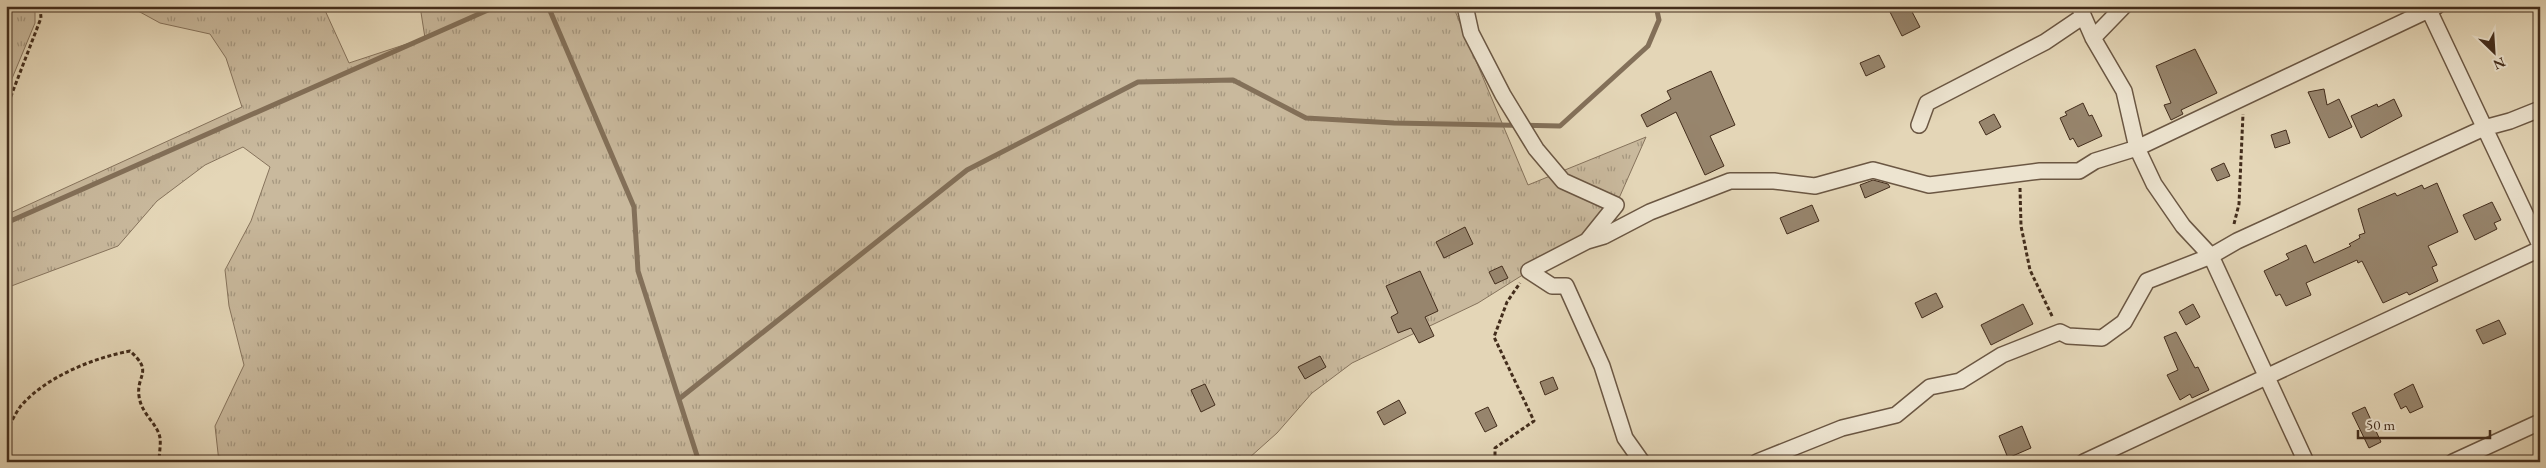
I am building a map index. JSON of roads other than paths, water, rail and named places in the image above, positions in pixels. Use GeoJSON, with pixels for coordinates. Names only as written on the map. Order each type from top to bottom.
{"type":"FeatureCollection","features":[{"type":"Feature","properties":{"kind":"street"},"geometry":{"type":"LineString","coordinates":[[1466,6],[1471,33],[1503,95],[1536,149],[1562,181],[1616,205],[1587,241]]}},
{"type":"Feature","properties":{"kind":"street"},"geometry":{"type":"LineString","coordinates":[[2093,38],[2124,6]]}},
{"type":"Feature","properties":{"kind":"street"},"geometry":{"type":"LineString","coordinates":[[1642,462],[1625,438],[1602,366],[1566,286],[1552,286],[1529,271],[1587,241],[1604,236],[1650,212],[1730,181],[1774,181],[1815,186],[1873,170],[1929,185],[2040,171],[2079,171],[2095,161],[2137,148],[2431,8],[2484,128],[2540,245]]}},
{"type":"Feature","properties":{"kind":"street"},"geometry":{"type":"LineString","coordinates":[[1919,125],[1927,103],[2045,42],[2081,12],[2093,38],[2124,92],[2137,148],[2154,184],[2178,219],[2211,256],[2306,462]]}},
{"type":"Feature","properties":{"kind":"street"},"geometry":{"type":"LineString","coordinates":[[1756,462],[1842,428],[1896,415],[1930,387],[1960,381],[2002,355],[2060,332],[2068,336],[2102,338],[2124,322],[2147,281],[2211,256],[2236,241],[2484,128],[2540,109]]}},
{"type":"Feature","properties":{"kind":"street"},"geometry":{"type":"LineString","coordinates":[[2084,462],[2540,250]]}},
{"type":"Feature","properties":{"kind":"street"},"geometry":{"type":"LineString","coordinates":[[2453,462],[2540,422]]}},
{"type":"Feature","properties":{"kind":"waterway"},"geometry":{"type":"LineString","coordinates":[[6,223],[497,6]]}},
{"type":"Feature","properties":{"kind":"waterway"},"geometry":{"type":"LineString","coordinates":[[548,6],[634,207],[638,271],[699,462]]}},
{"type":"Feature","properties":{"kind":"waterway"},"geometry":{"type":"LineString","coordinates":[[679,399],[967,170],[1138,82],[1233,80],[1306,118],[1394,123],[1560,126],[1648,46],[1659,20],[1656,6]]}}]}
